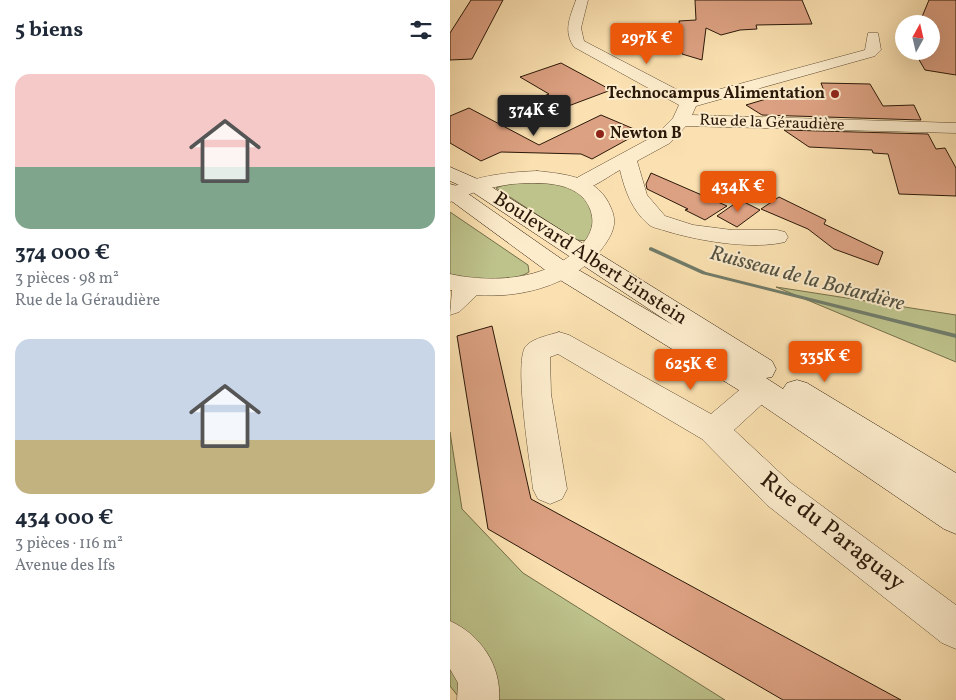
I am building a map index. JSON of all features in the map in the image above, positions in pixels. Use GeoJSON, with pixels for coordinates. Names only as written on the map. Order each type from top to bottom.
{"type":"FeatureCollection","features":[{"type":"Feature","properties":{"kind":"street"},"geometry":{"type":"LineString","coordinates":[[582,0],[573,32],[574,39],[579,44],[654,86],[685,111],[870,53],[874,50],[873,36]]}},
{"type":"Feature","properties":{"kind":"street","name":"Rue de la Géraudière"},"geometry":{"type":"LineString","coordinates":[[578,185],[663,139],[685,111],[711,122],[956,128]]}},
{"type":"Feature","properties":{"kind":"street"},"geometry":{"type":"LineString","coordinates":[[626,158],[637,196],[657,221],[690,231],[732,237],[777,237]]}},
{"type":"Feature","properties":{"kind":"street"},"geometry":{"type":"LineString","coordinates":[[450,306],[461,284],[509,286],[540,279],[561,270],[584,255],[598,240],[604,218],[599,202],[578,185],[543,177],[520,176],[451,188]]}},
{"type":"Feature","properties":{"kind":"street","name":"Boulevard Albert Einstein"},"geometry":{"type":"LineString","coordinates":[[475,185],[956,492]]}},
{"type":"Feature","properties":{"kind":"street","name":"Boulevard Albert Einstein"},"geometry":{"type":"LineString","coordinates":[[451,188],[561,270],[760,389],[956,518]]}},
{"type":"Feature","properties":{"kind":"street","name":"Rue du Paraguay"},"geometry":{"type":"LineString","coordinates":[[550,489],[536,394],[536,352],[559,342],[713,430],[779,494],[956,629]]}},
{"type":"Feature","properties":{"kind":"street"},"geometry":{"type":"LineString","coordinates":[[713,430],[760,389]]}},
{"type":"Feature","properties":{"kind":"street"},"geometry":{"type":"LineString","coordinates":[[450,640],[459,648],[476,670],[480,694],[478,700]]}},
{"type":"Feature","properties":{"kind":"green space"},"geometry":{"type":"Polygon","coordinates":[[[523,182],[558,184],[578,191],[597,210],[588,241],[576,240],[496,188],[506,184],[523,182]]]}},
{"type":"Feature","properties":{"kind":"green space"},"geometry":{"type":"Polygon","coordinates":[[[450,212],[528,265],[529,272],[512,278],[490,280],[450,274],[450,212]]]}},
{"type":"Feature","properties":{"kind":"green space"},"geometry":{"type":"Polygon","coordinates":[[[776,287],[956,315],[956,362],[776,287]]]}},
{"type":"Feature","properties":{"kind":"green space"},"geometry":{"type":"Polygon","coordinates":[[[450,432],[462,509],[523,573],[725,700],[461,700],[450,686],[450,432]]]}},
{"type":"Feature","properties":{"kind":"building"},"geometry":{"type":"Polygon","coordinates":[[[471,0],[503,0],[472,59],[450,60],[450,33],[471,0]]]}},
{"type":"Feature","properties":{"kind":"building"},"geometry":{"type":"Polygon","coordinates":[[[695,0],[802,0],[812,24],[756,25],[757,29],[740,30],[721,35],[706,28],[702,60],[682,54],[679,21],[696,20],[695,0]]]}},
{"type":"Feature","properties":{"kind":"building"},"geometry":{"type":"Polygon","coordinates":[[[929,0],[956,0],[956,75],[925,70],[919,60],[940,60],[940,15],[923,15],[929,0]]]}},
{"type":"Feature","properties":{"kind":"building"},"geometry":{"type":"Polygon","coordinates":[[[561,63],[611,90],[563,108],[544,96],[549,94],[520,77],[561,63]]]}},
{"type":"Feature","properties":{"kind":"building"},"geometry":{"type":"Polygon","coordinates":[[[821,83],[870,84],[883,106],[914,105],[921,120],[762,115],[746,105],[793,91],[824,91],[821,83]]]}},
{"type":"Feature","properties":{"kind":"building","name":"Newton B"},"geometry":{"type":"Polygon","coordinates":[[[469,108],[539,145],[601,115],[641,132],[592,159],[581,154],[501,152],[481,161],[450,143],[450,116],[469,108]]]}},
{"type":"Feature","properties":{"kind":"building"},"geometry":{"type":"Polygon","coordinates":[[[784,130],[928,134],[936,149],[945,148],[956,168],[956,196],[899,194],[888,154],[873,153],[872,150],[809,147],[784,130]]]}},
{"type":"Feature","properties":{"kind":"building"},"geometry":{"type":"Polygon","coordinates":[[[651,173],[727,206],[705,220],[685,210],[688,209],[647,189],[646,184],[651,173]]]}},
{"type":"Feature","properties":{"kind":"building"},"geometry":{"type":"Polygon","coordinates":[[[779,197],[826,220],[824,224],[883,252],[878,265],[834,249],[808,229],[761,209],[779,197]]]}},
{"type":"Feature","properties":{"kind":"building"},"geometry":{"type":"Polygon","coordinates":[[[740,200],[760,210],[737,227],[717,216],[740,200]]]}},
{"type":"Feature","properties":{"kind":"building"},"geometry":{"type":"Polygon","coordinates":[[[492,326],[531,499],[901,700],[783,700],[488,529],[457,336],[492,326]]]}},
{"type":"Feature","properties":{"kind":"waterway","name":"Ruisseau de la Botardière"},"geometry":{"type":"LineString","coordinates":[[651,249],[704,273],[956,336]]}},
{"type":"Feature","properties":{"kind":"place","name":"Technocampus Alimentation"},"geometry":{"type":"Point","coordinates":[835,94]}},
{"type":"Feature","properties":{"kind":"place","name":"Newton B"},"geometry":{"type":"Point","coordinates":[600,134]}}]}
